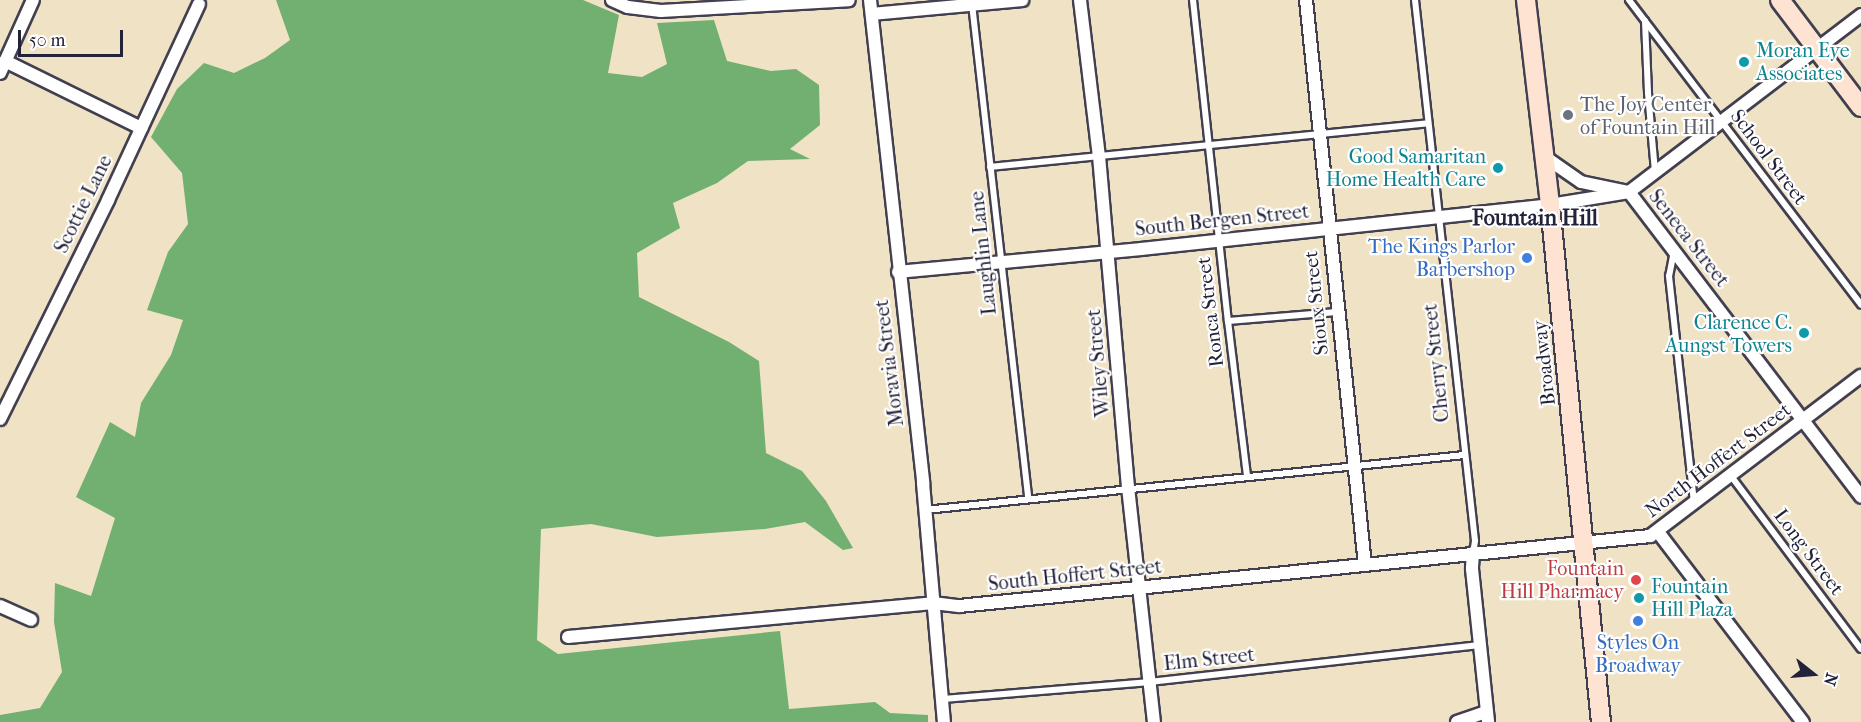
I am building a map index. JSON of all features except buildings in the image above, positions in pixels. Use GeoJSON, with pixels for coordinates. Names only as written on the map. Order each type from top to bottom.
{"type":"FeatureCollection","features":[{"type":"Feature","properties":{"kind":"main road","name":"Broadway"},"geometry":{"type":"LineString","coordinates":[[1526,0],[1550,205],[1601,722]]}},
{"type":"Feature","properties":{"kind":"main road"},"geometry":{"type":"LineString","coordinates":[[1780,0],[1861,107]]}},
{"type":"Feature","properties":{"kind":"street"},"geometry":{"type":"LineString","coordinates":[[33,0],[3,67],[141,128]]}},
{"type":"Feature","properties":{"kind":"street"},"geometry":{"type":"LineString","coordinates":[[612,0],[628,7],[661,11],[849,0]]}},
{"type":"Feature","properties":{"kind":"street","name":"Moravia Street"},"geometry":{"type":"LineString","coordinates":[[870,0],[898,272],[926,510],[944,722]]}},
{"type":"Feature","properties":{"kind":"street"},"geometry":{"type":"LineString","coordinates":[[872,14],[1022,0]]}},
{"type":"Feature","properties":{"kind":"street","name":"Wiley Street"},"geometry":{"type":"LineString","coordinates":[[1080,0],[1109,252],[1128,487],[1154,722]]}},
{"type":"Feature","properties":{"kind":"street","name":"Sioux Street"},"geometry":{"type":"LineString","coordinates":[[1306,0],[1352,465],[1365,565]]}},
{"type":"Feature","properties":{"kind":"street","name":"Scottie Lane"},"geometry":{"type":"LineString","coordinates":[[0,419],[199,4]]}},
{"type":"Feature","properties":{"kind":"street"},"geometry":{"type":"LineString","coordinates":[[1629,192],[1861,15]]}},
{"type":"Feature","properties":{"kind":"street","name":"Seneca Street"},"geometry":{"type":"LineString","coordinates":[[1545,157],[1581,182],[1629,192],[1861,497]]}},
{"type":"Feature","properties":{"kind":"street","name":"South Bergen Street"},"geometry":{"type":"LineString","coordinates":[[898,272],[1550,205],[1629,192]]}},
{"type":"Feature","properties":{"kind":"street","name":"North Hoffert Street"},"geometry":{"type":"LineString","coordinates":[[1585,542],[1650,536],[1658,532],[1861,376]]}},
{"type":"Feature","properties":{"kind":"street"},"geometry":{"type":"LineString","coordinates":[[1658,532],[1797,720]]}},
{"type":"Feature","properties":{"kind":"street","name":"South Hoffert Street"},"geometry":{"type":"LineString","coordinates":[[568,637],[933,603],[959,606],[1585,542]]}},
{"type":"Feature","properties":{"kind":"street","name":"Cherry Street"},"geometry":{"type":"LineString","coordinates":[[1473,553],[1472,569],[1487,717]]}},
{"type":"Feature","properties":{"kind":"street"},"geometry":{"type":"LineString","coordinates":[[0,606],[32,620]]}},
{"type":"Feature","properties":{"kind":"street"},"geometry":{"type":"LineString","coordinates":[[1457,722],[1487,717]]}},
{"type":"Feature","properties":{"kind":"lane","name":"Ronca Street"},"geometry":{"type":"LineString","coordinates":[[1193,0],[1210,145],[1218,239],[1248,476]]}},
{"type":"Feature","properties":{"kind":"lane","name":"Cherry Street"},"geometry":{"type":"LineString","coordinates":[[1415,0],[1475,541],[1473,553]]}},
{"type":"Feature","properties":{"kind":"lane","name":"School Street"},"geometry":{"type":"LineString","coordinates":[[1629,0],[1861,305]]}},
{"type":"Feature","properties":{"kind":"lane","name":"Laughlin Lane"},"geometry":{"type":"LineString","coordinates":[[972,3],[1028,498]]}},
{"type":"Feature","properties":{"kind":"lane"},"geometry":{"type":"LineString","coordinates":[[1645,21],[1655,172]]}},
{"type":"Feature","properties":{"kind":"lane"},"geometry":{"type":"LineString","coordinates":[[990,167],[1428,123]]}},
{"type":"Feature","properties":{"kind":"lane"},"geometry":{"type":"LineString","coordinates":[[1674,250],[1669,276],[1694,504]]}},
{"type":"Feature","properties":{"kind":"lane"},"geometry":{"type":"LineString","coordinates":[[1228,321],[1337,312]]}},
{"type":"Feature","properties":{"kind":"lane"},"geometry":{"type":"LineString","coordinates":[[926,510],[1128,487],[1465,455]]}},
{"type":"Feature","properties":{"kind":"lane","name":"Long Street"},"geometry":{"type":"LineString","coordinates":[[1731,476],[1861,649]]}},
{"type":"Feature","properties":{"kind":"lane","name":"Elm Street"},"geometry":{"type":"LineString","coordinates":[[943,699],[1150,682],[1479,645]]}},
{"type":"Feature","properties":{"kind":"green space"},"geometry":{"type":"Polygon","coordinates":[[[276,0],[583,0],[619,15],[608,73],[642,77],[667,64],[657,23],[714,20],[727,61],[771,71],[796,69],[819,85],[820,125],[790,149],[810,159],[748,161],[717,183],[673,203],[680,228],[637,253],[639,297],[729,342],[759,361],[766,453],[802,471],[826,501],[853,548],[843,550],[805,522],[765,529],[657,537],[591,524],[541,529],[537,640],[558,654],[780,631],[789,709],[875,702],[890,713],[928,715],[928,722],[0,722],[0,715],[40,708],[62,672],[54,622],[55,583],[91,596],[115,518],[76,497],[110,422],[135,437],[141,403],[171,355],[183,320],[147,310],[168,252],[188,224],[182,173],[151,137],[177,89],[204,63],[234,73],[265,58],[290,40],[276,0]]]}},
{"type":"Feature","properties":{"kind":"place","name":"Moran Eye Associates"},"geometry":{"type":"Point","coordinates":[1744,62]}},
{"type":"Feature","properties":{"kind":"place","name":"The Joy Center of Fountain Hill"},"geometry":{"type":"Point","coordinates":[1568,115]}},
{"type":"Feature","properties":{"kind":"place","name":"Good Samaritan Home Health Care"},"geometry":{"type":"Point","coordinates":[1498,168]}},
{"type":"Feature","properties":{"kind":"place","name":"The Kings Parlor Barbershop"},"geometry":{"type":"Point","coordinates":[1527,258]}},
{"type":"Feature","properties":{"kind":"place","name":"Clarence C. Aungst Towers"},"geometry":{"type":"Point","coordinates":[1804,333]}},
{"type":"Feature","properties":{"kind":"place","name":"Fountain Hill Pharmacy"},"geometry":{"type":"Point","coordinates":[1636,580]}},
{"type":"Feature","properties":{"kind":"place","name":"Fountain Hill Plaza"},"geometry":{"type":"Point","coordinates":[1639,598]}},
{"type":"Feature","properties":{"kind":"place","name":"Styles On Broadway"},"geometry":{"type":"Point","coordinates":[1638,621]}},
{"type":"Feature","properties":{"kind":"district","name":"Fountain Hill"},"geometry":{"type":"Point","coordinates":[1535,219]}}]}
